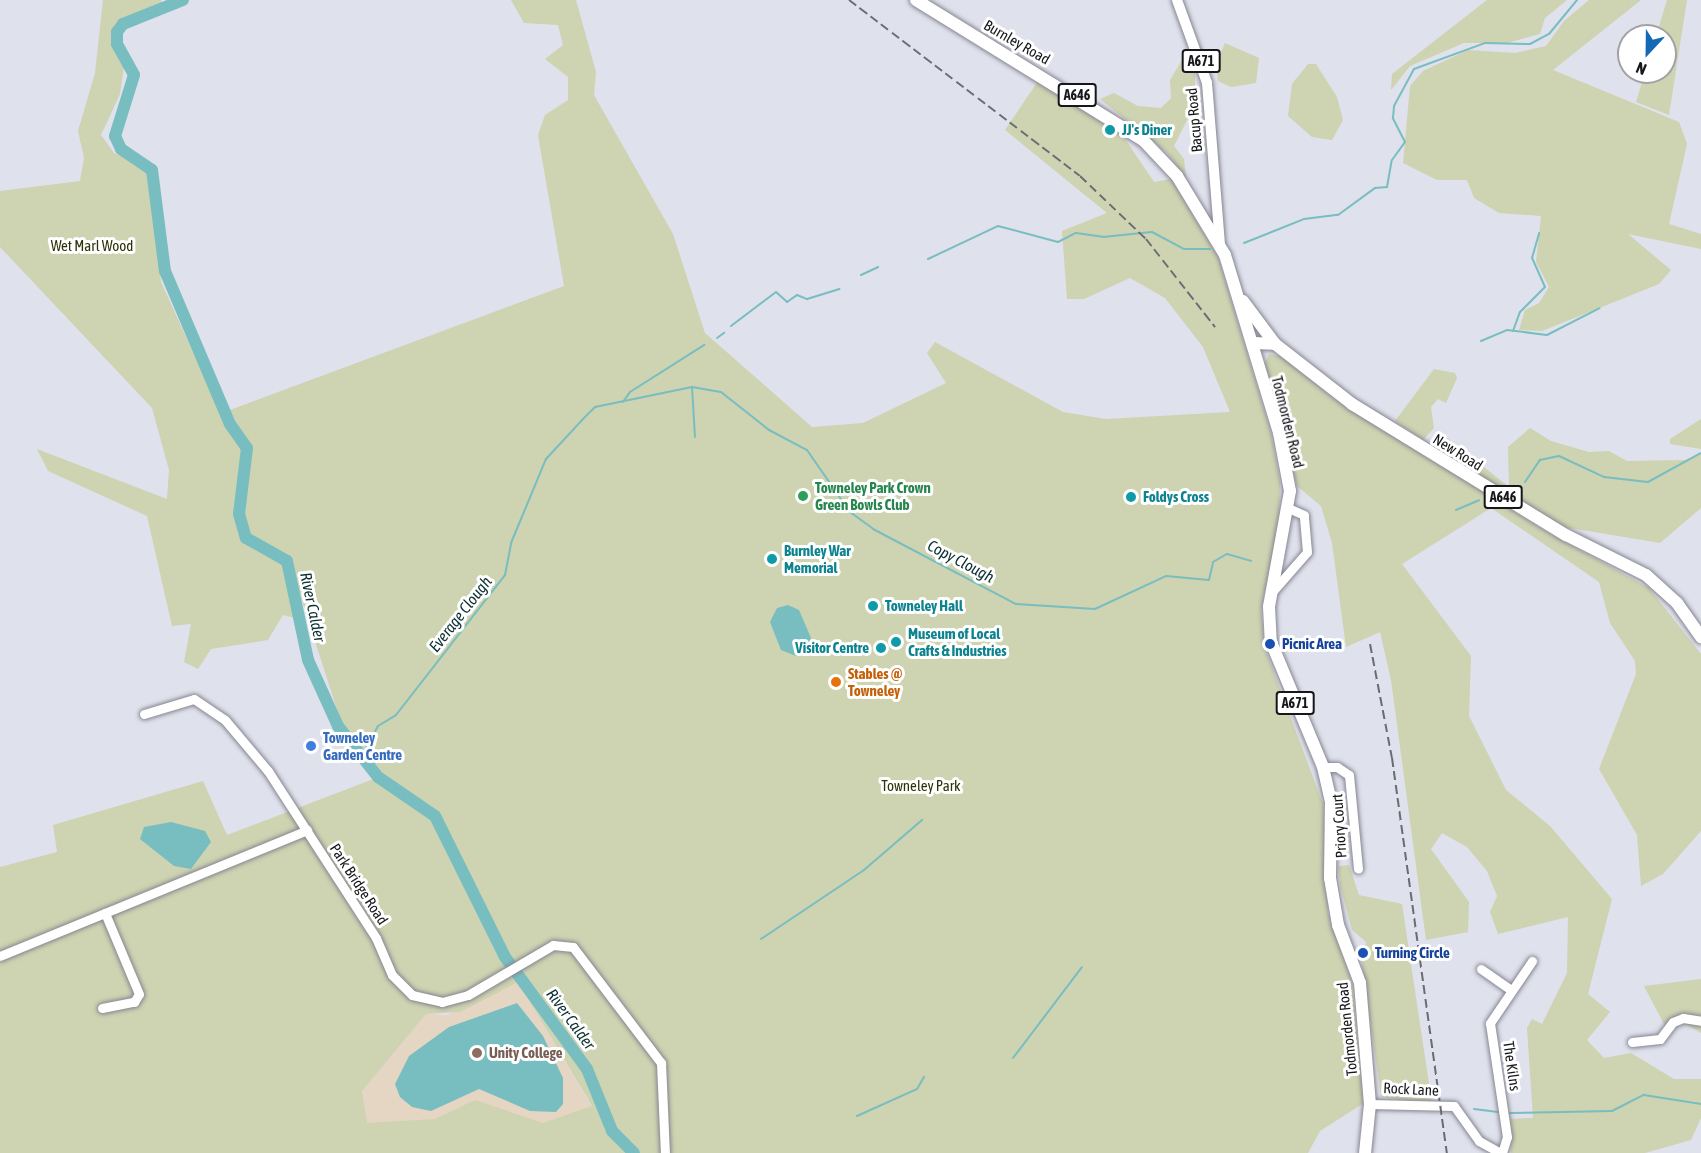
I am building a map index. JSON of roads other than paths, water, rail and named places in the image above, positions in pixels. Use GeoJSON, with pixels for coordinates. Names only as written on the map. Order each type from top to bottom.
{"type":"FeatureCollection","features":[{"type":"Feature","properties":{"kind":"highway","name":"Burnley Road"},"geometry":{"type":"LineString","coordinates":[[916,0],[1143,140],[1177,176],[1220,243],[1237,293]]}},
{"type":"Feature","properties":{"kind":"highway","name":"Todmorden Road"},"geometry":{"type":"LineString","coordinates":[[1237,293],[1279,433],[1290,491],[1272,592],[1271,642],[1279,671],[1323,767],[1331,803],[1330,878],[1338,925],[1360,983],[1370,1104],[1365,1153]]}},
{"type":"Feature","properties":{"kind":"highway","name":"New Road"},"geometry":{"type":"LineString","coordinates":[[1237,293],[1275,344],[1352,404],[1566,535],[1646,575],[1677,603],[1701,638]]}},
{"type":"Feature","properties":{"kind":"highway"},"geometry":{"type":"LineString","coordinates":[[1252,343],[1275,344]]}},
{"type":"Feature","properties":{"kind":"main road","name":"Bacup Road"},"geometry":{"type":"LineString","coordinates":[[1177,0],[1207,83],[1220,243]]}},
{"type":"Feature","properties":{"kind":"street"},"geometry":{"type":"LineString","coordinates":[[1272,592],[1306,552],[1304,515],[1288,508]]}},
{"type":"Feature","properties":{"kind":"street","name":"Park Bridge Road"},"geometry":{"type":"LineString","coordinates":[[144,714],[194,699],[208,704],[257,757],[376,938],[392,975],[412,995],[442,1002],[510,973],[553,945],[573,947],[661,1063],[665,1153]]}},
{"type":"Feature","properties":{"kind":"street","name":"Priory Court"},"geometry":{"type":"LineString","coordinates":[[1323,767],[1344,769],[1349,775],[1358,869]]}},
{"type":"Feature","properties":{"kind":"street"},"geometry":{"type":"LineString","coordinates":[[0,956],[307,830]]}},
{"type":"Feature","properties":{"kind":"street"},"geometry":{"type":"LineString","coordinates":[[102,1008],[134,1002],[139,993],[105,912]]}},
{"type":"Feature","properties":{"kind":"street","name":"The Kilns"},"geometry":{"type":"LineString","coordinates":[[1496,1152],[1507,1137],[1490,1023],[1532,961]]}},
{"type":"Feature","properties":{"kind":"street"},"geometry":{"type":"LineString","coordinates":[[1481,969],[1511,990]]}},
{"type":"Feature","properties":{"kind":"street"},"geometry":{"type":"LineString","coordinates":[[1632,1042],[1660,1039],[1672,1022],[1683,1018],[1701,1021]]}},
{"type":"Feature","properties":{"kind":"street","name":"Rock Lane"},"geometry":{"type":"LineString","coordinates":[[1370,1104],[1454,1106],[1479,1141],[1496,1152]]}},
{"type":"Feature","properties":{"kind":"water"},"geometry":{"type":"Polygon","coordinates":[[[788,605],[799,610],[811,638],[804,653],[796,656],[781,650],[770,622],[777,608],[788,605]]]}},
{"type":"Feature","properties":{"kind":"water"},"geometry":{"type":"Polygon","coordinates":[[[171,822],[205,831],[211,842],[191,869],[174,866],[140,839],[144,827],[171,822]]]}},
{"type":"Feature","properties":{"kind":"water"},"geometry":{"type":"Polygon","coordinates":[[[517,1003],[543,1036],[563,1078],[563,1104],[556,1112],[530,1111],[479,1089],[431,1111],[412,1107],[400,1097],[395,1084],[409,1056],[449,1027],[517,1003]]]}},
{"type":"Feature","properties":{"kind":"waterway","name":"River Calder"},"geometry":{"type":"LineString","coordinates":[[183,0],[123,24],[117,32],[117,44],[134,75],[115,136],[121,149],[152,170],[165,271],[230,424],[247,448],[239,514],[246,538],[287,561],[308,660],[338,726],[378,777],[435,816],[505,957],[587,1069],[612,1131],[634,1153]]}},
{"type":"Feature","properties":{"kind":"waterway","name":"Everage Clough"},"geometry":{"type":"LineString","coordinates":[[1244,243],[1304,219],[1338,215],[1375,188],[1387,187],[1392,160],[1405,142],[1393,118],[1394,106],[1414,69],[1485,43],[1530,44],[1549,34],[1577,0]]}},
{"type":"Feature","properties":{"kind":"waterway"},"geometry":{"type":"LineString","coordinates":[[928,259],[998,226],[1058,242],[1076,233],[1103,237],[1152,232],[1184,249],[1210,249]]}},
{"type":"Feature","properties":{"kind":"waterway"},"geometry":{"type":"LineString","coordinates":[[1513,331],[1520,312],[1545,287],[1532,258],[1539,233]]}},
{"type":"Feature","properties":{"kind":"waterway","name":"Everage Clough"},"geometry":{"type":"LineString","coordinates":[[861,275],[878,267]]}},
{"type":"Feature","properties":{"kind":"waterway"},"geometry":{"type":"LineString","coordinates":[[731,326],[776,292],[787,302],[797,295],[807,299],[840,289]]}},
{"type":"Feature","properties":{"kind":"waterway"},"geometry":{"type":"LineString","coordinates":[[1481,341],[1507,330],[1547,335],[1600,308]]}},
{"type":"Feature","properties":{"kind":"waterway"},"geometry":{"type":"LineString","coordinates":[[717,338],[724,333]]}},
{"type":"Feature","properties":{"kind":"waterway"},"geometry":{"type":"LineString","coordinates":[[623,402],[630,392],[704,345]]}},
{"type":"Feature","properties":{"kind":"waterway","name":"Copy Clough"},"geometry":{"type":"LineString","coordinates":[[692,387],[721,392],[769,430],[807,450],[850,512],[873,529],[1016,604],[1095,609],[1166,576],[1209,580],[1213,562],[1227,554],[1251,561]]}},
{"type":"Feature","properties":{"kind":"waterway","name":"Everage Clough"},"geometry":{"type":"LineString","coordinates":[[362,756],[378,726],[396,715],[505,575],[511,543],[546,459],[595,407],[692,387],[695,437]]}},
{"type":"Feature","properties":{"kind":"waterway","name":"Copy Clough"},"geometry":{"type":"LineString","coordinates":[[1525,482],[1540,460],[1559,456],[1604,477],[1648,482],[1701,453]]}},
{"type":"Feature","properties":{"kind":"waterway","name":"Copy Clough"},"geometry":{"type":"LineString","coordinates":[[1456,510],[1479,500]]}},
{"type":"Feature","properties":{"kind":"waterway"},"geometry":{"type":"LineString","coordinates":[[761,939],[864,870],[922,820]]}},
{"type":"Feature","properties":{"kind":"waterway"},"geometry":{"type":"LineString","coordinates":[[1013,1058],[1082,967]]}},
{"type":"Feature","properties":{"kind":"waterway"},"geometry":{"type":"LineString","coordinates":[[857,1116],[917,1089],[924,1077]]}},
{"type":"Feature","properties":{"kind":"waterway"},"geometry":{"type":"LineString","coordinates":[[1509,1113],[1612,1111],[1644,1095],[1701,1104]]}},
{"type":"Feature","properties":{"kind":"waterway"},"geometry":{"type":"LineString","coordinates":[[1474,1109],[1498,1112]]}},
{"type":"Feature","properties":{"kind":"railway"},"geometry":{"type":"LineString","coordinates":[[849,0],[1080,176],[1146,239],[1215,327]]}},
{"type":"Feature","properties":{"kind":"railway"},"geometry":{"type":"LineString","coordinates":[[1370,644],[1392,758],[1447,1153]]}},
{"type":"Feature","properties":{"kind":"place","name":"JJ's Diner"},"geometry":{"type":"Point","coordinates":[1110,130]}},
{"type":"Feature","properties":{"kind":"place","name":"Towneley Park Crown Green Bowls Club"},"geometry":{"type":"Point","coordinates":[803,496]}},
{"type":"Feature","properties":{"kind":"place","name":"Foldys Cross"},"geometry":{"type":"Point","coordinates":[1131,497]}},
{"type":"Feature","properties":{"kind":"place","name":"Burnley War Memorial"},"geometry":{"type":"Point","coordinates":[772,559]}},
{"type":"Feature","properties":{"kind":"place","name":"Towneley Hall"},"geometry":{"type":"Point","coordinates":[873,606]}},
{"type":"Feature","properties":{"kind":"place","name":"Museum of Local Crafts & Industries"},"geometry":{"type":"Point","coordinates":[896,642]}},
{"type":"Feature","properties":{"kind":"place","name":"Picnic Area"},"geometry":{"type":"Point","coordinates":[1270,644]}},
{"type":"Feature","properties":{"kind":"place","name":"Visitor Centre"},"geometry":{"type":"Point","coordinates":[881,648]}},
{"type":"Feature","properties":{"kind":"place","name":"Stables @ Towneley"},"geometry":{"type":"Point","coordinates":[836,682]}},
{"type":"Feature","properties":{"kind":"place","name":"Towneley Garden Centre"},"geometry":{"type":"Point","coordinates":[311,746]}},
{"type":"Feature","properties":{"kind":"place","name":"Turning Circle"},"geometry":{"type":"Point","coordinates":[1363,953]}},
{"type":"Feature","properties":{"kind":"place","name":"Unity College"},"geometry":{"type":"Point","coordinates":[477,1053]}},
{"type":"Feature","properties":{"kind":"park label","name":"Wet Marl Wood"},"geometry":{"type":"Point","coordinates":[92,246]}},
{"type":"Feature","properties":{"kind":"park label","name":"Towneley Park"},"geometry":{"type":"Point","coordinates":[921,786]}}]}
